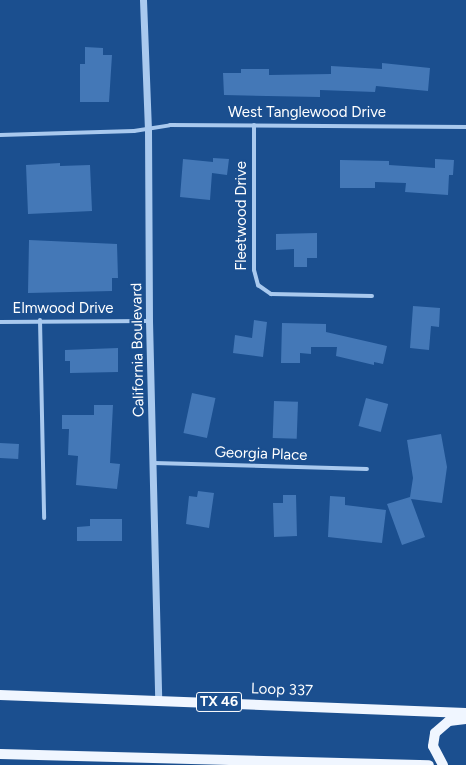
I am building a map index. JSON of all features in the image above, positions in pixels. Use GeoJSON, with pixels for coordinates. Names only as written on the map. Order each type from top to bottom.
{"type":"FeatureCollection","features":[{"type":"Feature","properties":{"kind":"main road","name":"Loop 337"},"geometry":{"type":"LineString","coordinates":[[0,695],[158,699],[466,713]]}},
{"type":"Feature","properties":{"kind":"main road"},"geometry":{"type":"LineString","coordinates":[[443,765],[433,746],[435,733],[449,721],[466,719]]}},
{"type":"Feature","properties":{"kind":"main road"},"geometry":{"type":"LineString","coordinates":[[0,754],[429,765]]}},
{"type":"Feature","properties":{"kind":"street","name":"California Boulevard"},"geometry":{"type":"LineString","coordinates":[[143,0],[148,129],[149,321],[154,463],[158,699]]}},
{"type":"Feature","properties":{"kind":"street","name":"West Tanglewood Drive"},"geometry":{"type":"LineString","coordinates":[[0,135],[134,131],[170,125],[466,127]]}},
{"type":"Feature","properties":{"kind":"street","name":"Fleetwood Drive"},"geometry":{"type":"LineString","coordinates":[[254,125],[254,270],[258,285],[271,294],[372,296]]}},
{"type":"Feature","properties":{"kind":"street","name":"Elmwood Drive"},"geometry":{"type":"LineString","coordinates":[[0,322],[40,320],[149,321]]}},
{"type":"Feature","properties":{"kind":"street"},"geometry":{"type":"LineString","coordinates":[[40,320],[44,518]]}},
{"type":"Feature","properties":{"kind":"street","name":"Georgia Place"},"geometry":{"type":"LineString","coordinates":[[154,463],[367,468]]}},
{"type":"Feature","properties":{"kind":"building"},"geometry":{"type":"Polygon","coordinates":[[[85,47],[103,48],[103,55],[112,55],[109,102],[80,102],[80,64],[85,64],[85,47]]]}},
{"type":"Feature","properties":{"kind":"building"},"geometry":{"type":"Polygon","coordinates":[[[382,63],[430,68],[428,91],[376,86],[375,92],[320,90],[320,97],[224,95],[223,73],[241,73],[241,69],[269,69],[269,75],[331,74],[331,66],[382,69],[382,63]]]}},
{"type":"Feature","properties":{"kind":"building"},"geometry":{"type":"Polygon","coordinates":[[[213,158],[229,159],[227,175],[212,173],[210,200],[180,197],[183,159],[213,162],[213,158]]]}},
{"type":"Feature","properties":{"kind":"building"},"geometry":{"type":"Polygon","coordinates":[[[435,159],[454,160],[453,175],[449,175],[448,195],[405,192],[406,183],[375,182],[375,188],[340,188],[340,160],[389,161],[389,165],[435,168],[435,159]]]}},
{"type":"Feature","properties":{"kind":"building"},"geometry":{"type":"Polygon","coordinates":[[[60,163],[60,166],[90,165],[92,211],[28,214],[26,165],[60,163]]]}},
{"type":"Feature","properties":{"kind":"building"},"geometry":{"type":"Polygon","coordinates":[[[317,233],[317,258],[307,258],[307,267],[294,267],[294,249],[276,250],[276,234],[317,233]]]}},
{"type":"Feature","properties":{"kind":"building"},"geometry":{"type":"Polygon","coordinates":[[[29,240],[117,244],[118,278],[112,278],[112,291],[28,293],[29,240]]]}},
{"type":"Feature","properties":{"kind":"building"},"geometry":{"type":"Polygon","coordinates":[[[413,306],[440,308],[439,327],[431,326],[429,350],[410,348],[413,306]]]}},
{"type":"Feature","properties":{"kind":"building"},"geometry":{"type":"Polygon","coordinates":[[[254,320],[267,322],[263,357],[233,353],[235,335],[252,338],[254,320]]]}},
{"type":"Feature","properties":{"kind":"building"},"geometry":{"type":"Polygon","coordinates":[[[282,323],[326,324],[326,332],[387,346],[383,364],[374,362],[374,365],[336,356],[337,347],[311,347],[311,354],[300,353],[300,363],[281,363],[282,323]]]}},
{"type":"Feature","properties":{"kind":"building"},"geometry":{"type":"Polygon","coordinates":[[[118,348],[118,372],[70,373],[70,361],[65,361],[65,350],[118,348]]]}},
{"type":"Feature","properties":{"kind":"building"},"geometry":{"type":"Polygon","coordinates":[[[192,393],[215,398],[207,438],[183,433],[192,393]]]}},
{"type":"Feature","properties":{"kind":"building"},"geometry":{"type":"Polygon","coordinates":[[[366,398],[388,404],[381,432],[358,426],[366,398]]]}},
{"type":"Feature","properties":{"kind":"building"},"geometry":{"type":"Polygon","coordinates":[[[274,401],[298,402],[297,439],[273,438],[274,401]]]}},
{"type":"Feature","properties":{"kind":"building"},"geometry":{"type":"Polygon","coordinates":[[[94,405],[113,405],[110,463],[120,464],[117,489],[76,485],[78,456],[68,455],[69,429],[62,429],[62,415],[94,415],[94,405]]]}},
{"type":"Feature","properties":{"kind":"building"},"geometry":{"type":"Polygon","coordinates":[[[441,434],[447,467],[442,503],[411,499],[425,537],[402,545],[387,504],[410,497],[413,478],[407,440],[441,434]]]}},
{"type":"Feature","properties":{"kind":"building"},"geometry":{"type":"Polygon","coordinates":[[[0,443],[19,444],[18,459],[0,458],[0,443]]]}},
{"type":"Feature","properties":{"kind":"building"},"geometry":{"type":"Polygon","coordinates":[[[198,491],[214,493],[209,528],[186,524],[189,496],[197,497],[198,491]]]}},
{"type":"Feature","properties":{"kind":"building"},"geometry":{"type":"Polygon","coordinates":[[[283,495],[296,495],[297,536],[274,537],[273,503],[283,503],[283,495]]]}},
{"type":"Feature","properties":{"kind":"building"},"geometry":{"type":"Polygon","coordinates":[[[330,496],[345,497],[345,505],[386,510],[382,543],[328,537],[330,496]]]}},
{"type":"Feature","properties":{"kind":"building"},"geometry":{"type":"Polygon","coordinates":[[[90,519],[122,519],[122,541],[77,541],[77,527],[90,526],[90,519]]]}}]}
